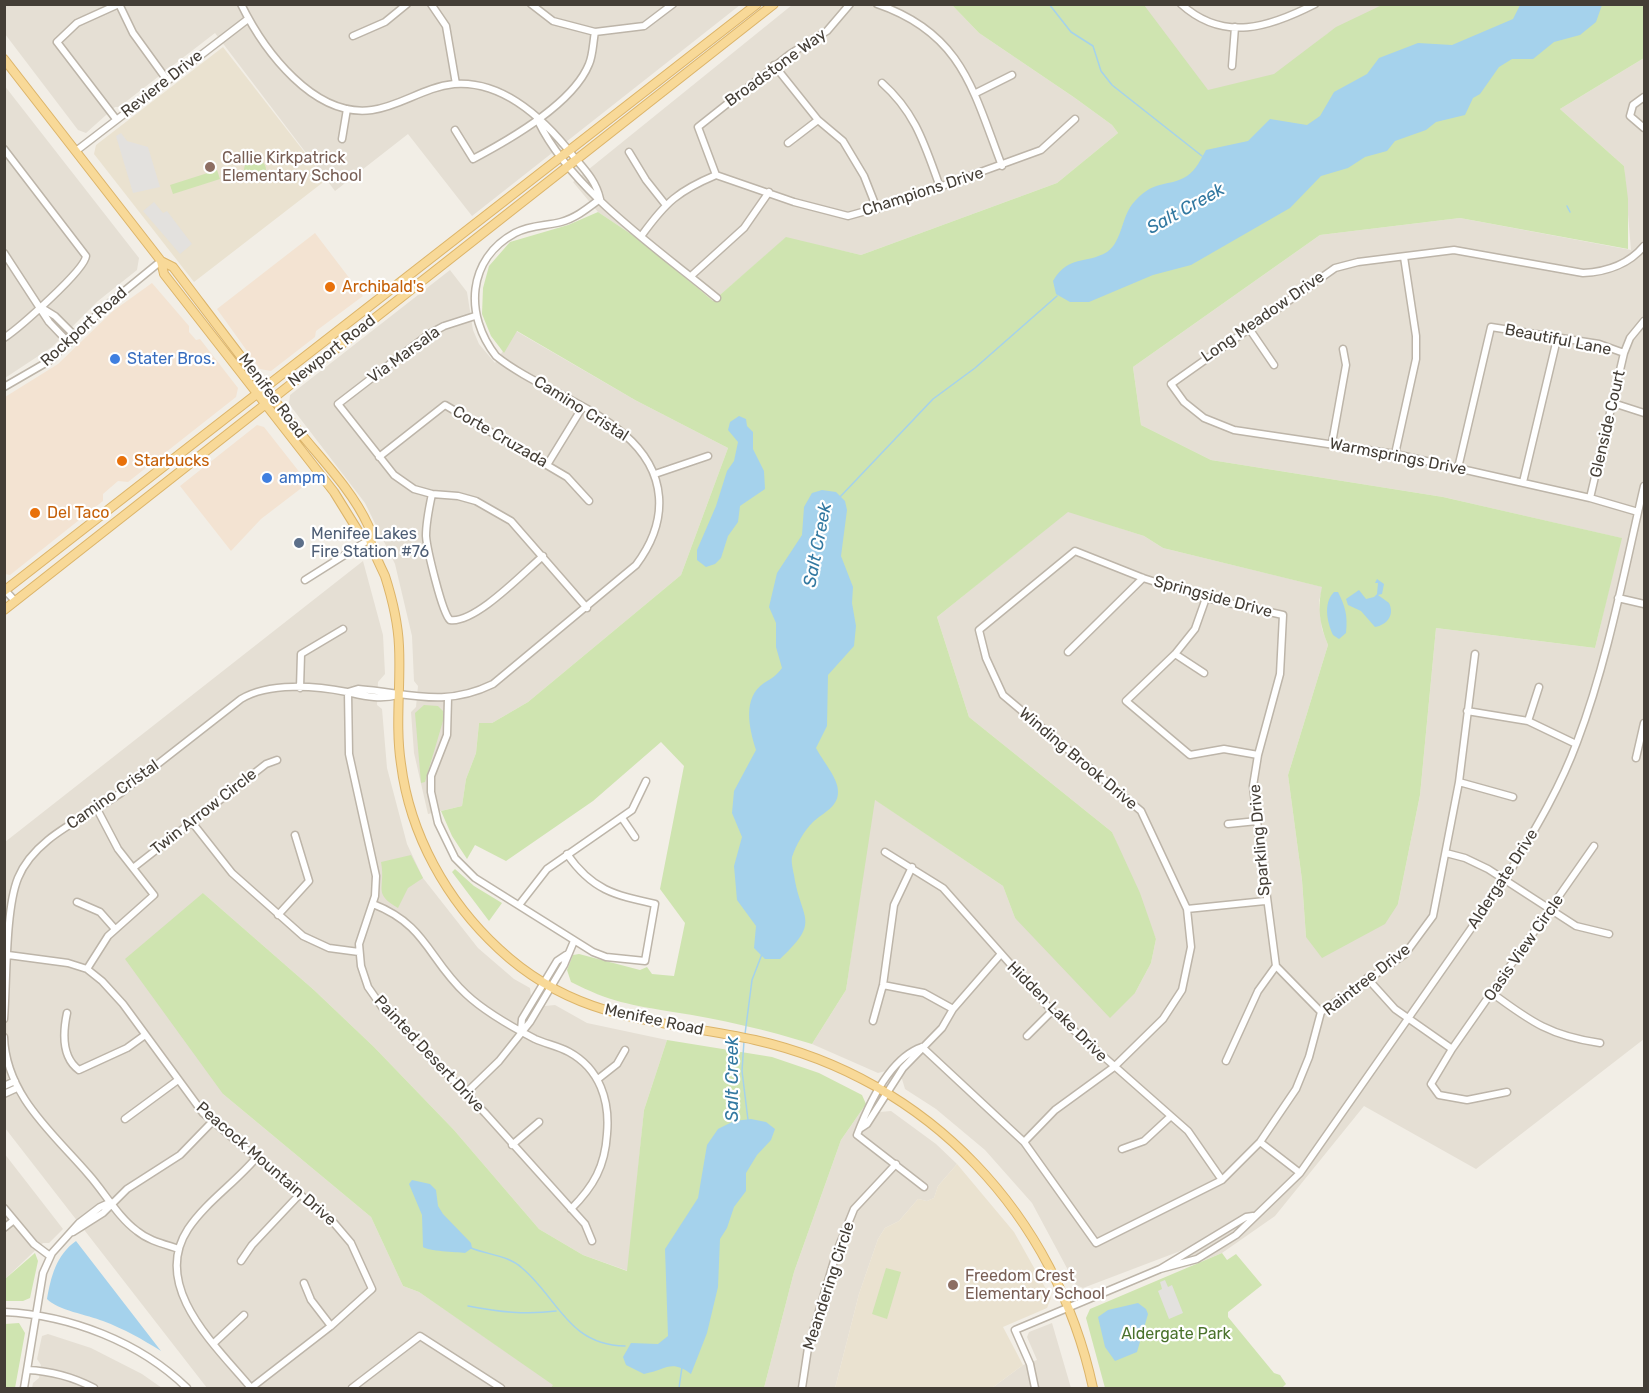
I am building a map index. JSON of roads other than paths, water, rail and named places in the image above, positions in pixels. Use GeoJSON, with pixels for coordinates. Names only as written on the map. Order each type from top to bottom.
{"type":"FeatureCollection","features":[{"type":"Feature","properties":{"kind":"main road","name":"Newport Road"},"geometry":{"type":"LineString","coordinates":[[5,590],[757,4]]}},
{"type":"Feature","properties":{"kind":"main road","name":"Newport Road"},"geometry":{"type":"LineString","coordinates":[[5,609],[774,4]]}},
{"type":"Feature","properties":{"kind":"main road","name":"Menifee Road"},"geometry":{"type":"LineString","coordinates":[[4,59],[161,261],[172,267],[265,386],[349,494],[370,529],[370,539],[386,581],[394,612],[399,643],[399,741],[404,782],[413,817],[431,861],[475,925],[510,959],[548,985],[610,1013],[780,1047],[827,1063],[883,1091],[940,1131],[993,1183],[1028,1229],[1067,1307],[1092,1389]]}},
{"type":"Feature","properties":{"kind":"main road","name":"Menifee Road"},"geometry":{"type":"LineString","coordinates":[[161,261],[164,274],[263,405],[334,492],[360,534],[370,539]]}},
{"type":"Feature","properties":{"kind":"street"},"geometry":{"type":"LineString","coordinates":[[116,119],[57,42],[76,23],[119,4],[133,33],[167,80]]}},
{"type":"Feature","properties":{"kind":"street"},"geometry":{"type":"LineString","coordinates":[[241,4],[249,19],[294,79],[308,92],[325,102],[347,109],[370,110],[388,106],[430,88],[456,84],[477,85],[497,91],[518,102],[538,119],[573,162],[597,185],[600,199],[623,223],[642,235],[717,298]]}},
{"type":"Feature","properties":{"kind":"street"},"geometry":{"type":"LineString","coordinates":[[352,36],[385,22],[407,4]]}},
{"type":"Feature","properties":{"kind":"street"},"geometry":{"type":"LineString","coordinates":[[431,4],[446,26],[456,84]]}},
{"type":"Feature","properties":{"kind":"street"},"geometry":{"type":"LineString","coordinates":[[531,4],[553,21],[595,32],[644,26],[673,4]]}},
{"type":"Feature","properties":{"kind":"street","name":"Broadstone Way"},"geometry":{"type":"LineString","coordinates":[[716,175],[698,127],[774,65],[827,31],[850,4]]}},
{"type":"Feature","properties":{"kind":"street"},"geometry":{"type":"LineString","coordinates":[[877,4],[907,14],[949,49],[976,93],[1002,165]]}},
{"type":"Feature","properties":{"kind":"street"},"geometry":{"type":"LineString","coordinates":[[1181,4],[1204,20],[1235,27],[1272,24],[1315,4]]}},
{"type":"Feature","properties":{"kind":"street","name":"Reviere Drive"},"geometry":{"type":"LineString","coordinates":[[76,151],[249,19]]}},
{"type":"Feature","properties":{"kind":"street"},"geometry":{"type":"LineString","coordinates":[[1232,66],[1235,27]]}},
{"type":"Feature","properties":{"kind":"street"},"geometry":{"type":"LineString","coordinates":[[455,130],[472,159],[503,143],[538,119],[573,88],[589,64],[595,32]]}},
{"type":"Feature","properties":{"kind":"street"},"geometry":{"type":"LineString","coordinates":[[774,65],[818,120],[843,141],[864,176],[877,209]]}},
{"type":"Feature","properties":{"kind":"street"},"geometry":{"type":"LineString","coordinates":[[976,93],[1012,75]]}},
{"type":"Feature","properties":{"kind":"street"},"geometry":{"type":"LineString","coordinates":[[882,83],[902,100],[919,129],[940,187]]}},
{"type":"Feature","properties":{"kind":"street"},"geometry":{"type":"LineString","coordinates":[[1644,98],[1633,105],[1630,116],[1644,128]]}},
{"type":"Feature","properties":{"kind":"street"},"geometry":{"type":"LineString","coordinates":[[342,140],[347,109]]}},
{"type":"Feature","properties":{"kind":"street","name":"Champions Drive"},"geometry":{"type":"LineString","coordinates":[[716,175],[794,202],[848,216],[877,209],[1041,150],[1075,119]]}},
{"type":"Feature","properties":{"kind":"street"},"geometry":{"type":"LineString","coordinates":[[788,143],[818,120]]}},
{"type":"Feature","properties":{"kind":"street"},"geometry":{"type":"LineString","coordinates":[[4,149],[86,256],[82,266],[41,308],[4,338]]}},
{"type":"Feature","properties":{"kind":"street"},"geometry":{"type":"LineString","coordinates":[[629,152],[646,180],[665,204]]}},
{"type":"Feature","properties":{"kind":"street"},"geometry":{"type":"LineString","coordinates":[[642,235],[665,204],[690,186],[716,175]]}},
{"type":"Feature","properties":{"kind":"street"},"geometry":{"type":"LineString","coordinates":[[691,276],[744,228],[769,192]]}},
{"type":"Feature","properties":{"kind":"street","name":"Camino Cristal"},"geometry":{"type":"LineString","coordinates":[[4,1019],[12,905],[17,880],[30,858],[74,822],[97,809],[241,699],[265,689],[300,688],[386,698],[399,695],[448,699],[480,690],[498,680],[636,565],[652,541],[659,514],[655,474],[645,455],[621,431],[496,356],[485,340],[475,316],[474,296],[477,280],[483,264],[503,241],[524,229],[570,219],[600,199]]}},
{"type":"Feature","properties":{"kind":"street","name":"Long Meadow Drive"},"geometry":{"type":"LineString","coordinates":[[1171,384],[1248,327],[1335,268],[1404,257],[1464,251],[1583,273],[1608,270],[1643,250]]}},
{"type":"Feature","properties":{"kind":"street"},"geometry":{"type":"LineString","coordinates":[[4,253],[53,326],[69,343]]}},
{"type":"Feature","properties":{"kind":"street"},"geometry":{"type":"LineString","coordinates":[[1395,454],[1416,359],[1416,336],[1404,257]]}},
{"type":"Feature","properties":{"kind":"street","name":"Rockport Road"},"geometry":{"type":"LineString","coordinates":[[4,387],[49,361],[112,301],[161,261]]}},
{"type":"Feature","properties":{"kind":"street"},"geometry":{"type":"LineString","coordinates":[[41,308],[59,320],[75,337]]}},
{"type":"Feature","properties":{"kind":"street","name":"Via Marsala"},"geometry":{"type":"LineString","coordinates":[[380,457],[338,404],[429,334],[444,326],[475,316]]}},
{"type":"Feature","properties":{"kind":"street"},"geometry":{"type":"LineString","coordinates":[[53,326],[59,320]]}},
{"type":"Feature","properties":{"kind":"street","name":"Glenside Court"},"geometry":{"type":"LineString","coordinates":[[1590,498],[1624,353],[1630,338],[1644,321]]}},
{"type":"Feature","properties":{"kind":"street"},"geometry":{"type":"LineString","coordinates":[[1248,327],[1274,365]]}},
{"type":"Feature","properties":{"kind":"street","name":"Beautiful Lane"},"geometry":{"type":"LineString","coordinates":[[1458,468],[1491,327],[1599,344],[1624,353]]}},
{"type":"Feature","properties":{"kind":"street"},"geometry":{"type":"LineString","coordinates":[[1523,482],[1557,339]]}},
{"type":"Feature","properties":{"kind":"street"},"geometry":{"type":"LineString","coordinates":[[1332,443],[1346,365],[1343,349]]}},
{"type":"Feature","properties":{"kind":"street","name":"Warmsprings Drive"},"geometry":{"type":"LineString","coordinates":[[1171,384],[1184,402],[1204,417],[1234,430],[1395,454],[1523,482],[1638,512]]}},
{"type":"Feature","properties":{"kind":"street"},"geometry":{"type":"LineString","coordinates":[[1613,403],[1644,413]]}},
{"type":"Feature","properties":{"kind":"street","name":"Corte Cruzada"},"geometry":{"type":"LineString","coordinates":[[380,457],[445,405],[567,477],[589,501]]}},
{"type":"Feature","properties":{"kind":"street"},"geometry":{"type":"LineString","coordinates":[[548,465],[582,408]]}},
{"type":"Feature","properties":{"kind":"street"},"geometry":{"type":"LineString","coordinates":[[655,474],[708,456]]}},
{"type":"Feature","properties":{"kind":"street"},"geometry":{"type":"LineString","coordinates":[[380,457],[403,483],[432,494],[458,496],[496,511],[517,527],[587,608]]}},
{"type":"Feature","properties":{"kind":"street","name":"Aldergate Drive"},"geometry":{"type":"LineString","coordinates":[[1035,1389],[1030,1364],[1015,1330],[1160,1269],[1197,1259],[1236,1235],[1251,1222],[1254,1216],[1299,1173],[1410,1018],[1504,880],[1532,835],[1576,744],[1600,674],[1644,486]]}},
{"type":"Feature","properties":{"kind":"street"},"geometry":{"type":"LineString","coordinates":[[432,494],[427,518],[428,552],[443,611],[450,620],[464,619],[476,612],[543,556]]}},
{"type":"Feature","properties":{"kind":"street"},"geometry":{"type":"LineString","coordinates":[[305,580],[370,539]]}},
{"type":"Feature","properties":{"kind":"street","name":"Springside Drive"},"geometry":{"type":"LineString","coordinates":[[979,630],[1075,551],[1143,578],[1206,598],[1283,615]]}},
{"type":"Feature","properties":{"kind":"street"},"geometry":{"type":"LineString","coordinates":[[1068,652],[1143,578]]}},
{"type":"Feature","properties":{"kind":"street"},"geometry":{"type":"LineString","coordinates":[[5,590],[15,601]]}},
{"type":"Feature","properties":{"kind":"street"},"geometry":{"type":"LineString","coordinates":[[1206,598],[1195,629],[1174,654],[1126,701],[1190,755],[1224,749],[1258,755]]}},
{"type":"Feature","properties":{"kind":"street"},"geometry":{"type":"LineString","coordinates":[[1618,598],[1644,604]]}},
{"type":"Feature","properties":{"kind":"street","name":"Sparkling Drive"},"geometry":{"type":"LineString","coordinates":[[1276,966],[1265,901],[1254,786],[1258,755],[1280,674],[1283,615]]}},
{"type":"Feature","properties":{"kind":"street"},"geometry":{"type":"LineString","coordinates":[[300,688],[301,654],[343,630]]}},
{"type":"Feature","properties":{"kind":"street","name":"Winding Brook Drive"},"geometry":{"type":"LineString","coordinates":[[979,630],[986,658],[1003,695],[1141,811],[1187,909],[1191,948],[1182,990],[1163,1019],[1114,1067],[1055,1110],[1024,1142]]}},
{"type":"Feature","properties":{"kind":"street"},"geometry":{"type":"LineString","coordinates":[[1174,654],[1204,673]]}},
{"type":"Feature","properties":{"kind":"street","name":"Raintree Drive"},"geometry":{"type":"LineString","coordinates":[[1024,1142],[1096,1243],[1222,1180],[1260,1142],[1296,1089],[1309,1057],[1321,1012],[1367,978],[1405,954],[1433,916],[1459,782],[1475,654]]}},
{"type":"Feature","properties":{"kind":"street"},"geometry":{"type":"LineString","coordinates":[[1528,721],[1539,687]]}},
{"type":"Feature","properties":{"kind":"street","name":"Painted Desert Drive"},"geometry":{"type":"LineString","coordinates":[[348,692],[349,754],[375,868],[376,889],[359,952],[364,979],[376,1000],[466,1093],[585,1224],[592,1241]]}},
{"type":"Feature","properties":{"kind":"street"},"geometry":{"type":"LineString","coordinates":[[448,699],[447,735],[431,776],[431,792],[438,823],[455,858],[464,869],[574,941],[606,957],[645,961],[655,904],[601,889],[578,871],[567,854]]}},
{"type":"Feature","properties":{"kind":"street"},"geometry":{"type":"LineString","coordinates":[[1467,711],[1528,721],[1576,744]]}},
{"type":"Feature","properties":{"kind":"street"},"geometry":{"type":"LineString","coordinates":[[1636,758],[1644,723]]}},
{"type":"Feature","properties":{"kind":"street","name":"Twin Arrow Circle"},"geometry":{"type":"LineString","coordinates":[[132,868],[266,764],[277,760]]}},
{"type":"Feature","properties":{"kind":"street"},"geometry":{"type":"LineString","coordinates":[[519,906],[534,883],[567,854],[622,818],[638,801],[646,781]]}},
{"type":"Feature","properties":{"kind":"street"},"geometry":{"type":"LineString","coordinates":[[1459,782],[1513,796]]}},
{"type":"Feature","properties":{"kind":"street"},"geometry":{"type":"LineString","coordinates":[[87,969],[102,943],[154,895],[118,849],[97,809]]}},
{"type":"Feature","properties":{"kind":"street"},"geometry":{"type":"LineString","coordinates":[[622,818],[635,837]]}},
{"type":"Feature","properties":{"kind":"street"},"geometry":{"type":"LineString","coordinates":[[191,821],[226,867],[303,936],[319,945],[359,952]]}},
{"type":"Feature","properties":{"kind":"street"},"geometry":{"type":"LineString","coordinates":[[1228,824],[1257,821]]}},
{"type":"Feature","properties":{"kind":"street"},"geometry":{"type":"LineString","coordinates":[[278,915],[309,881],[295,835]]}},
{"type":"Feature","properties":{"kind":"street","name":"Oasis View Circle"},"geometry":{"type":"LineString","coordinates":[[1507,1092],[1467,1100],[1439,1095],[1431,1084],[1433,1077],[1452,1049],[1594,846]]}},
{"type":"Feature","properties":{"kind":"street","name":"Hidden Lake Drive"},"geometry":{"type":"LineString","coordinates":[[885,852],[943,888],[1000,955],[1053,1011],[1188,1131],[1222,1180]]}},
{"type":"Feature","properties":{"kind":"street"},"geometry":{"type":"LineString","coordinates":[[1446,853],[1465,858],[1576,926],[1609,934]]}},
{"type":"Feature","properties":{"kind":"street"},"geometry":{"type":"LineString","coordinates":[[873,1021],[883,986],[894,905],[912,867]]}},
{"type":"Feature","properties":{"kind":"street"},"geometry":{"type":"LineString","coordinates":[[1187,909],[1265,901]]}},
{"type":"Feature","properties":{"kind":"street"},"geometry":{"type":"LineString","coordinates":[[77,902],[99,912],[115,929]]}},
{"type":"Feature","properties":{"kind":"street"},"geometry":{"type":"LineString","coordinates":[[4,904],[12,905]]}},
{"type":"Feature","properties":{"kind":"street"},"geometry":{"type":"LineString","coordinates":[[373,904],[404,919],[466,994],[520,1030],[575,1056],[597,1079],[607,1102],[608,1113],[604,1159],[594,1184],[571,1209]]}},
{"type":"Feature","properties":{"kind":"street"},"geometry":{"type":"LineString","coordinates":[[466,1093],[499,1061],[520,1030],[522,1020],[548,985],[558,962],[566,955],[574,941]]}},
{"type":"Feature","properties":{"kind":"street"},"geometry":{"type":"LineString","coordinates":[[924,1187],[861,1140],[857,1135],[861,1128],[861,1121],[901,1065],[918,1054],[922,1047],[942,1028],[953,1009],[1000,955]]}},
{"type":"Feature","properties":{"kind":"street","name":"Peacock Mountain Drive"},"geometry":{"type":"LineString","coordinates":[[8,956],[56,960],[87,969],[112,990],[212,1122],[346,1236],[372,1289],[331,1326]]}},
{"type":"Feature","properties":{"kind":"street"},"geometry":{"type":"LineString","coordinates":[[1226,1061],[1258,991],[1276,966],[1321,1012]]}},
{"type":"Feature","properties":{"kind":"street"},"geometry":{"type":"LineString","coordinates":[[1367,978],[1378,993],[1452,1049]]}},
{"type":"Feature","properties":{"kind":"street"},"geometry":{"type":"LineString","coordinates":[[883,986],[924,993],[953,1009]]}},
{"type":"Feature","properties":{"kind":"street"},"geometry":{"type":"LineString","coordinates":[[1492,993],[1536,1025],[1564,1036],[1600,1043]]}},
{"type":"Feature","properties":{"kind":"street"},"geometry":{"type":"LineString","coordinates":[[1027,1036],[1053,1011]]}},
{"type":"Feature","properties":{"kind":"street"},"geometry":{"type":"LineString","coordinates":[[67,1013],[63,1034],[70,1062],[79,1070],[127,1048],[145,1035]]}},
{"type":"Feature","properties":{"kind":"street"},"geometry":{"type":"LineString","coordinates":[[4,1037],[8,1061],[16,1084],[54,1138],[129,1225],[144,1236],[179,1249]]}},
{"type":"Feature","properties":{"kind":"street"},"geometry":{"type":"LineString","coordinates":[[922,1047],[1024,1142]]}},
{"type":"Feature","properties":{"kind":"street"},"geometry":{"type":"LineString","coordinates":[[597,1079],[617,1064],[625,1050]]}},
{"type":"Feature","properties":{"kind":"street"},"geometry":{"type":"LineString","coordinates":[[125,1119],[178,1080]]}},
{"type":"Feature","properties":{"kind":"street"},"geometry":{"type":"LineString","coordinates":[[4,1086],[16,1084]]}},
{"type":"Feature","properties":{"kind":"street"},"geometry":{"type":"LineString","coordinates":[[4,1094],[16,1084]]}},
{"type":"Feature","properties":{"kind":"street"},"geometry":{"type":"LineString","coordinates":[[1122,1149],[1144,1141],[1171,1116]]}},
{"type":"Feature","properties":{"kind":"street"},"geometry":{"type":"LineString","coordinates":[[24,1389],[43,1273],[50,1256],[71,1233],[104,1213],[111,1202],[180,1155],[212,1122]]}},
{"type":"Feature","properties":{"kind":"street"},"geometry":{"type":"LineString","coordinates":[[512,1145],[539,1122]]}},
{"type":"Feature","properties":{"kind":"street"},"geometry":{"type":"LineString","coordinates":[[1260,1142],[1299,1173]]}},
{"type":"Feature","properties":{"kind":"street"},"geometry":{"type":"LineString","coordinates":[[256,1158],[189,1228],[179,1249],[177,1274],[182,1297],[214,1343],[251,1388],[331,1326],[311,1300],[304,1283]]}},
{"type":"Feature","properties":{"kind":"street","name":"Meandering Circle"},"geometry":{"type":"LineString","coordinates":[[802,1389],[808,1348],[837,1251],[854,1209],[896,1164]]}},
{"type":"Feature","properties":{"kind":"street"},"geometry":{"type":"LineString","coordinates":[[241,1261],[252,1245],[299,1195]]}},
{"type":"Feature","properties":{"kind":"street"},"geometry":{"type":"LineString","coordinates":[[4,1208],[34,1244],[50,1256]]}},
{"type":"Feature","properties":{"kind":"street","name":"Aldergate Drive"},"geometry":{"type":"LineString","coordinates":[[1160,1269],[1246,1217],[1254,1216]]}},
{"type":"Feature","properties":{"kind":"street"},"geometry":{"type":"LineString","coordinates":[[4,1228],[14,1220]]}},
{"type":"Feature","properties":{"kind":"street"},"geometry":{"type":"LineString","coordinates":[[4,1312],[37,1315],[74,1324],[125,1345],[151,1360],[187,1389]]}},
{"type":"Feature","properties":{"kind":"street"},"geometry":{"type":"LineString","coordinates":[[214,1343],[244,1315]]}},
{"type":"Feature","properties":{"kind":"street"},"geometry":{"type":"LineString","coordinates":[[352,1389],[420,1336],[501,1389]]}},
{"type":"Feature","properties":{"kind":"street"},"geometry":{"type":"LineString","coordinates":[[27,1370],[45,1371],[79,1380],[94,1389]]}},
{"type":"Feature","properties":{"kind":"water"},"geometry":{"type":"Polygon","coordinates":[[[1520,5],[1602,5],[1596,22],[1580,35],[1554,42],[1533,59],[1512,59],[1499,67],[1480,94],[1473,98],[1465,115],[1436,122],[1426,130],[1395,141],[1387,151],[1365,157],[1348,168],[1321,176],[1290,208],[1191,265],[1153,275],[1089,302],[1070,302],[1056,294],[1053,281],[1065,267],[1107,252],[1116,241],[1127,213],[1135,201],[1149,189],[1180,180],[1190,174],[1206,150],[1248,141],[1270,119],[1307,125],[1320,116],[1334,92],[1367,74],[1379,58],[1418,43],[1452,45],[1513,19],[1520,5]]]}},
{"type":"Feature","properties":{"kind":"water"},"geometry":{"type":"Polygon","coordinates":[[[739,416],[746,419],[747,426],[753,432],[753,449],[764,471],[765,489],[740,506],[738,522],[728,536],[721,558],[715,564],[706,567],[697,560],[697,550],[716,506],[727,471],[734,461],[738,442],[728,430],[730,422],[739,416]]]}},
{"type":"Feature","properties":{"kind":"water"},"geometry":{"type":"Polygon","coordinates":[[[822,490],[836,492],[845,501],[847,510],[841,556],[853,587],[852,603],[856,626],[854,646],[828,675],[827,726],[816,748],[836,781],[838,792],[836,802],[806,830],[792,857],[805,927],[801,936],[780,959],[765,959],[754,948],[756,926],[737,900],[734,866],[742,837],[732,813],[734,791],[756,750],[749,714],[752,697],[757,689],[782,668],[776,647],[776,623],[769,607],[777,573],[802,535],[804,507],[812,493],[822,490]]]}},
{"type":"Feature","properties":{"kind":"water"},"geometry":{"type":"Polygon","coordinates":[[[1377,579],[1384,584],[1382,594],[1378,595],[1389,603],[1391,612],[1386,622],[1375,627],[1361,611],[1348,605],[1346,599],[1359,590],[1366,599],[1374,597],[1377,594],[1378,583],[1375,583],[1377,579]]]}},
{"type":"Feature","properties":{"kind":"water"},"geometry":{"type":"Polygon","coordinates":[[[1334,592],[1338,592],[1346,616],[1346,633],[1339,639],[1333,635],[1327,613],[1328,602],[1334,592]]]}},
{"type":"Feature","properties":{"kind":"water"},"geometry":{"type":"Polygon","coordinates":[[[751,1119],[766,1122],[775,1129],[771,1140],[757,1155],[746,1173],[746,1191],[734,1207],[727,1228],[720,1239],[718,1287],[707,1333],[691,1374],[673,1366],[644,1374],[626,1365],[623,1357],[631,1343],[658,1344],[668,1336],[665,1249],[698,1198],[707,1145],[718,1129],[734,1121],[751,1119]]]}},
{"type":"Feature","properties":{"kind":"water"},"geometry":{"type":"Polygon","coordinates":[[[412,1180],[430,1184],[436,1190],[438,1206],[471,1243],[472,1248],[465,1253],[423,1247],[422,1215],[409,1184],[412,1180]]]}},
{"type":"Feature","properties":{"kind":"water"},"geometry":{"type":"Polygon","coordinates":[[[76,1241],[161,1351],[118,1327],[65,1309],[47,1299],[59,1260],[76,1241]]]}},
{"type":"Feature","properties":{"kind":"water"},"geometry":{"type":"Polygon","coordinates":[[[1138,1303],[1146,1309],[1148,1314],[1137,1352],[1115,1361],[1105,1347],[1098,1317],[1108,1310],[1138,1303]]]}},
{"type":"Feature","properties":{"kind":"waterway"},"geometry":{"type":"LineString","coordinates":[[1049,4],[1071,32],[1093,46],[1101,71],[1112,85],[1202,156]]}},
{"type":"Feature","properties":{"kind":"waterway"},"geometry":{"type":"LineString","coordinates":[[1567,206],[1570,212]]}},
{"type":"Feature","properties":{"kind":"waterway","name":"Salt Creek"},"geometry":{"type":"LineString","coordinates":[[839,498],[933,399],[975,368],[1057,296]]}},
{"type":"Feature","properties":{"kind":"waterway","name":"Salt Creek"},"geometry":{"type":"LineString","coordinates":[[745,1034],[752,980],[762,954]]}},
{"type":"Feature","properties":{"kind":"waterway","name":"Salt Creek"},"geometry":{"type":"LineString","coordinates":[[744,1041],[742,1071],[748,1120]]}},
{"type":"Feature","properties":{"kind":"waterway"},"geometry":{"type":"LineString","coordinates":[[471,1248],[504,1258],[522,1268],[566,1318],[590,1338],[606,1344],[625,1346]]}},
{"type":"Feature","properties":{"kind":"waterway"},"geometry":{"type":"LineString","coordinates":[[468,1306],[512,1312],[556,1311]]}},
{"type":"Feature","properties":{"kind":"waterway","name":"Salt Creek"},"geometry":{"type":"LineString","coordinates":[[679,1388],[682,1367]]}},
{"type":"Feature","properties":{"kind":"place","name":"Callie Kirkpatrick Elementary School"},"geometry":{"type":"Point","coordinates":[210,167]}},
{"type":"Feature","properties":{"kind":"place","name":"Archibald's"},"geometry":{"type":"Point","coordinates":[330,287]}},
{"type":"Feature","properties":{"kind":"place","name":"Stater Bros."},"geometry":{"type":"Point","coordinates":[115,359]}},
{"type":"Feature","properties":{"kind":"place","name":"Starbucks"},"geometry":{"type":"Point","coordinates":[122,461]}},
{"type":"Feature","properties":{"kind":"place","name":"ampm"},"geometry":{"type":"Point","coordinates":[267,478]}},
{"type":"Feature","properties":{"kind":"place","name":"Del Taco"},"geometry":{"type":"Point","coordinates":[35,513]}},
{"type":"Feature","properties":{"kind":"place","name":"Menifee Lakes Fire Station #76"},"geometry":{"type":"Point","coordinates":[299,543]}},
{"type":"Feature","properties":{"kind":"place","name":"Freedom Crest Elementary School"},"geometry":{"type":"Point","coordinates":[953,1285]}},
{"type":"Feature","properties":{"kind":"park label","name":"Aldergate Park"},"geometry":{"type":"Point","coordinates":[1176,1334]}}]}
